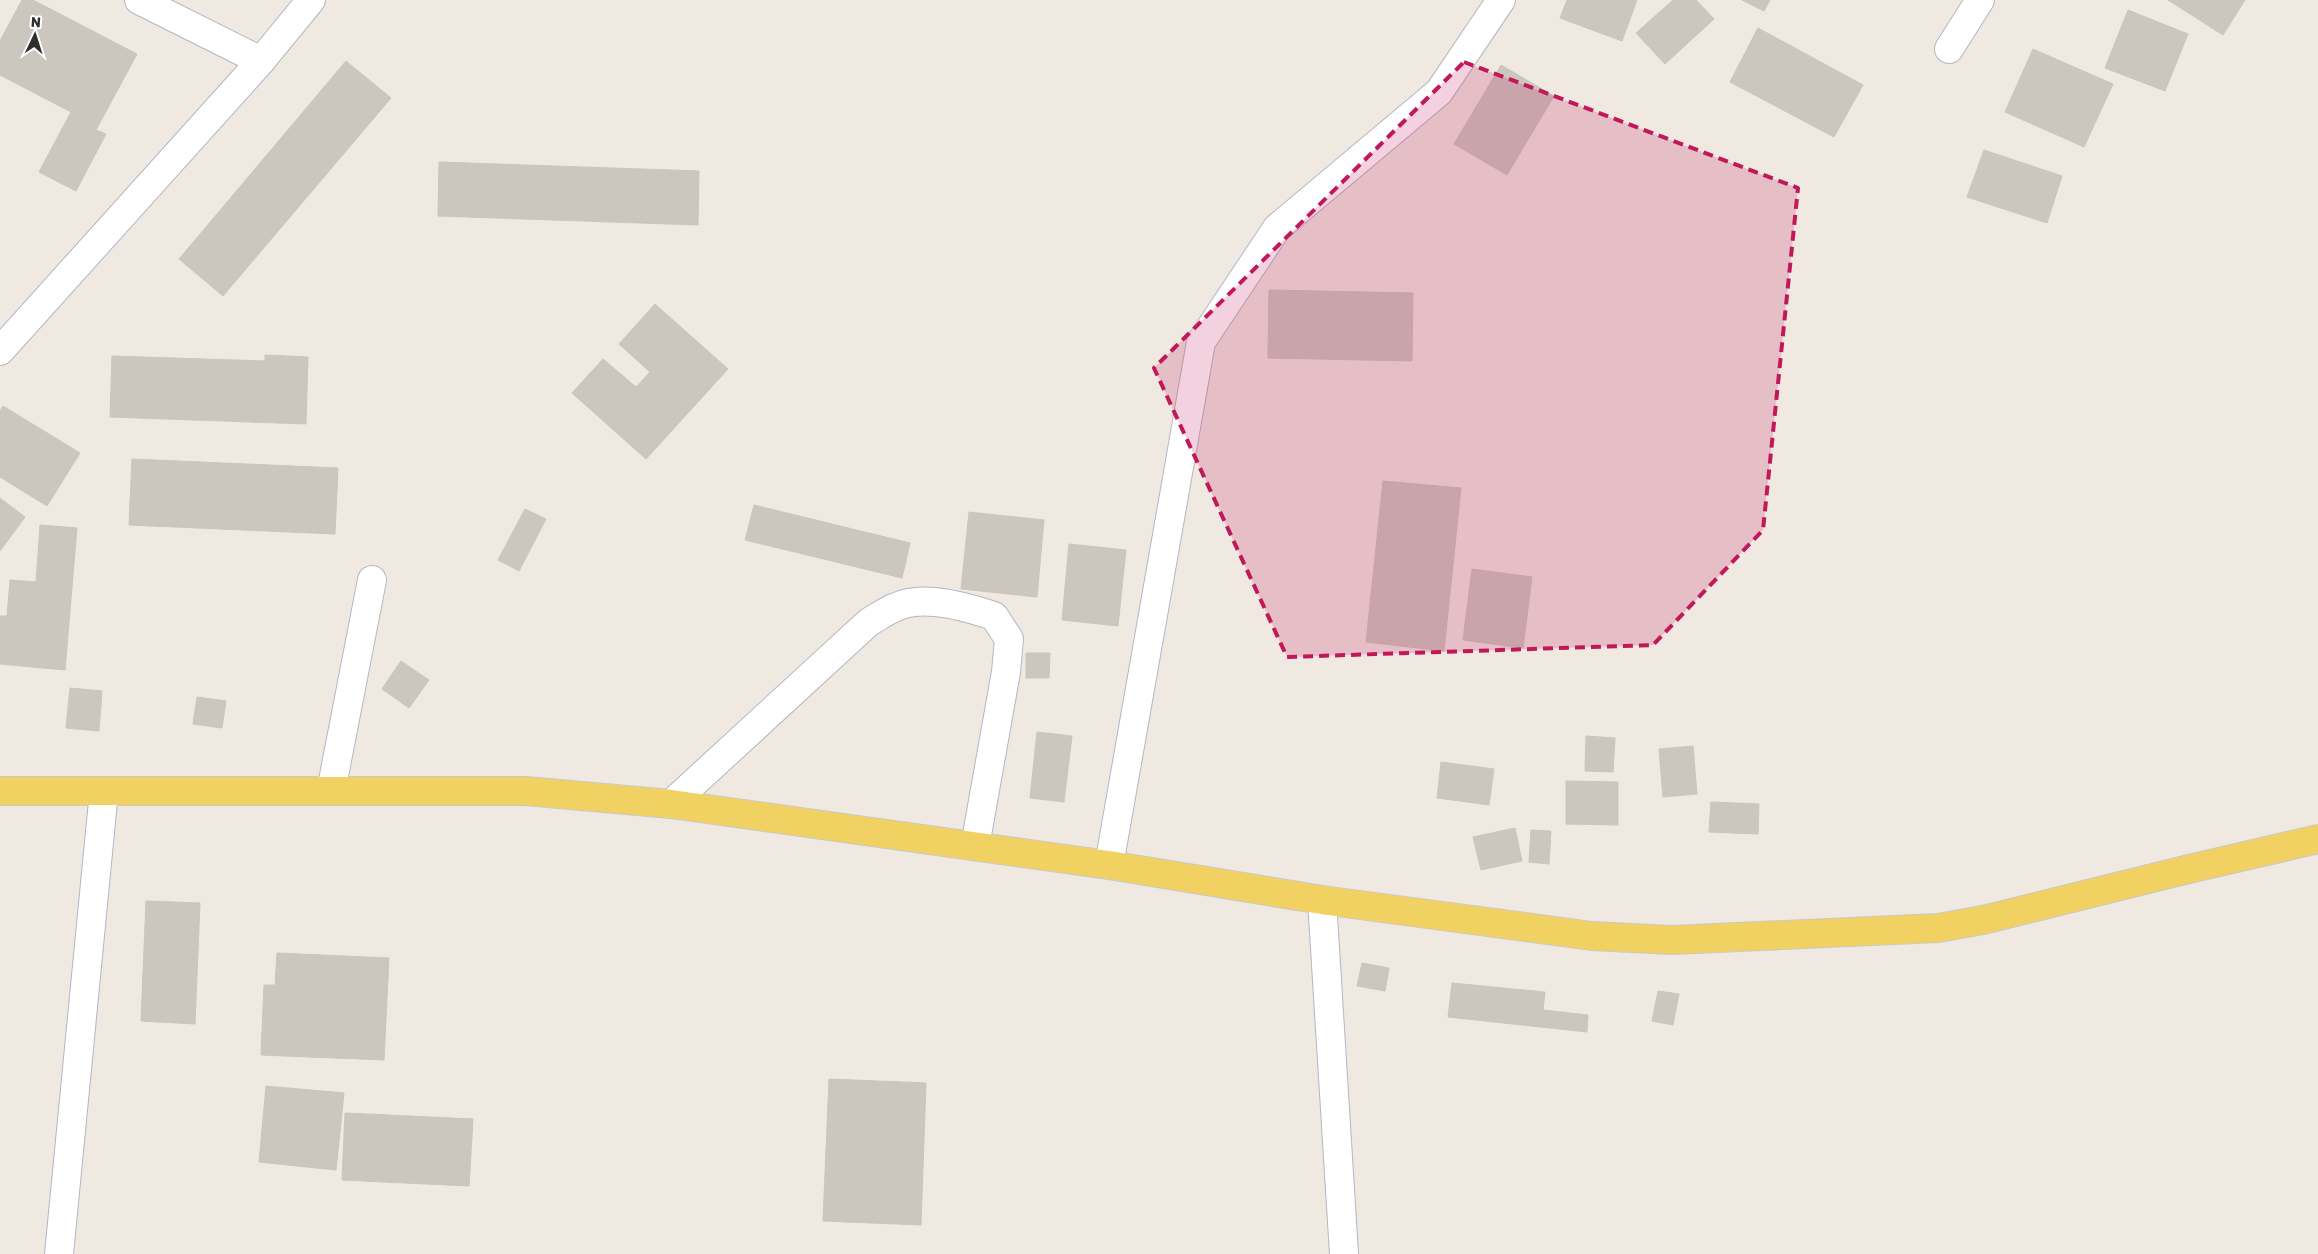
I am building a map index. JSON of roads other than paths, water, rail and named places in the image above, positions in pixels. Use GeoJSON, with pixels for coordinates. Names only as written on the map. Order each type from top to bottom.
{"type":"FeatureCollection","features":[{"type":"Feature","properties":{"kind":"main road"},"geometry":{"type":"LineString","coordinates":[[0,791],[526,791],[671,804],[1109,865],[1322,900],[1592,936],[1672,940],[1938,928],[1983,920],[2189,868],[2318,840]]}},
{"type":"Feature","properties":{"kind":"street"},"geometry":{"type":"LineString","coordinates":[[139,0],[261,61]]}},
{"type":"Feature","properties":{"kind":"street"},"geometry":{"type":"LineString","coordinates":[[0,351],[261,61],[311,0]]}},
{"type":"Feature","properties":{"kind":"street"},"geometry":{"type":"LineString","coordinates":[[1109,865],[1200,342],[1277,228],[1439,92],[1501,0]]}},
{"type":"Feature","properties":{"kind":"street"},"geometry":{"type":"LineString","coordinates":[[1949,49],[1980,0]]}},
{"type":"Feature","properties":{"kind":"street"},"geometry":{"type":"LineString","coordinates":[[331,791],[372,580]]}},
{"type":"Feature","properties":{"kind":"street"},"geometry":{"type":"LineString","coordinates":[[671,804],[869,622],[898,606],[930,602],[957,605],[994,616],[1010,639],[1006,672],[975,846]]}},
{"type":"Feature","properties":{"kind":"street"},"geometry":{"type":"LineString","coordinates":[[60,1254],[104,791]]}},
{"type":"Feature","properties":{"kind":"street"},"geometry":{"type":"LineString","coordinates":[[1322,900],[1344,1254]]}}]}
